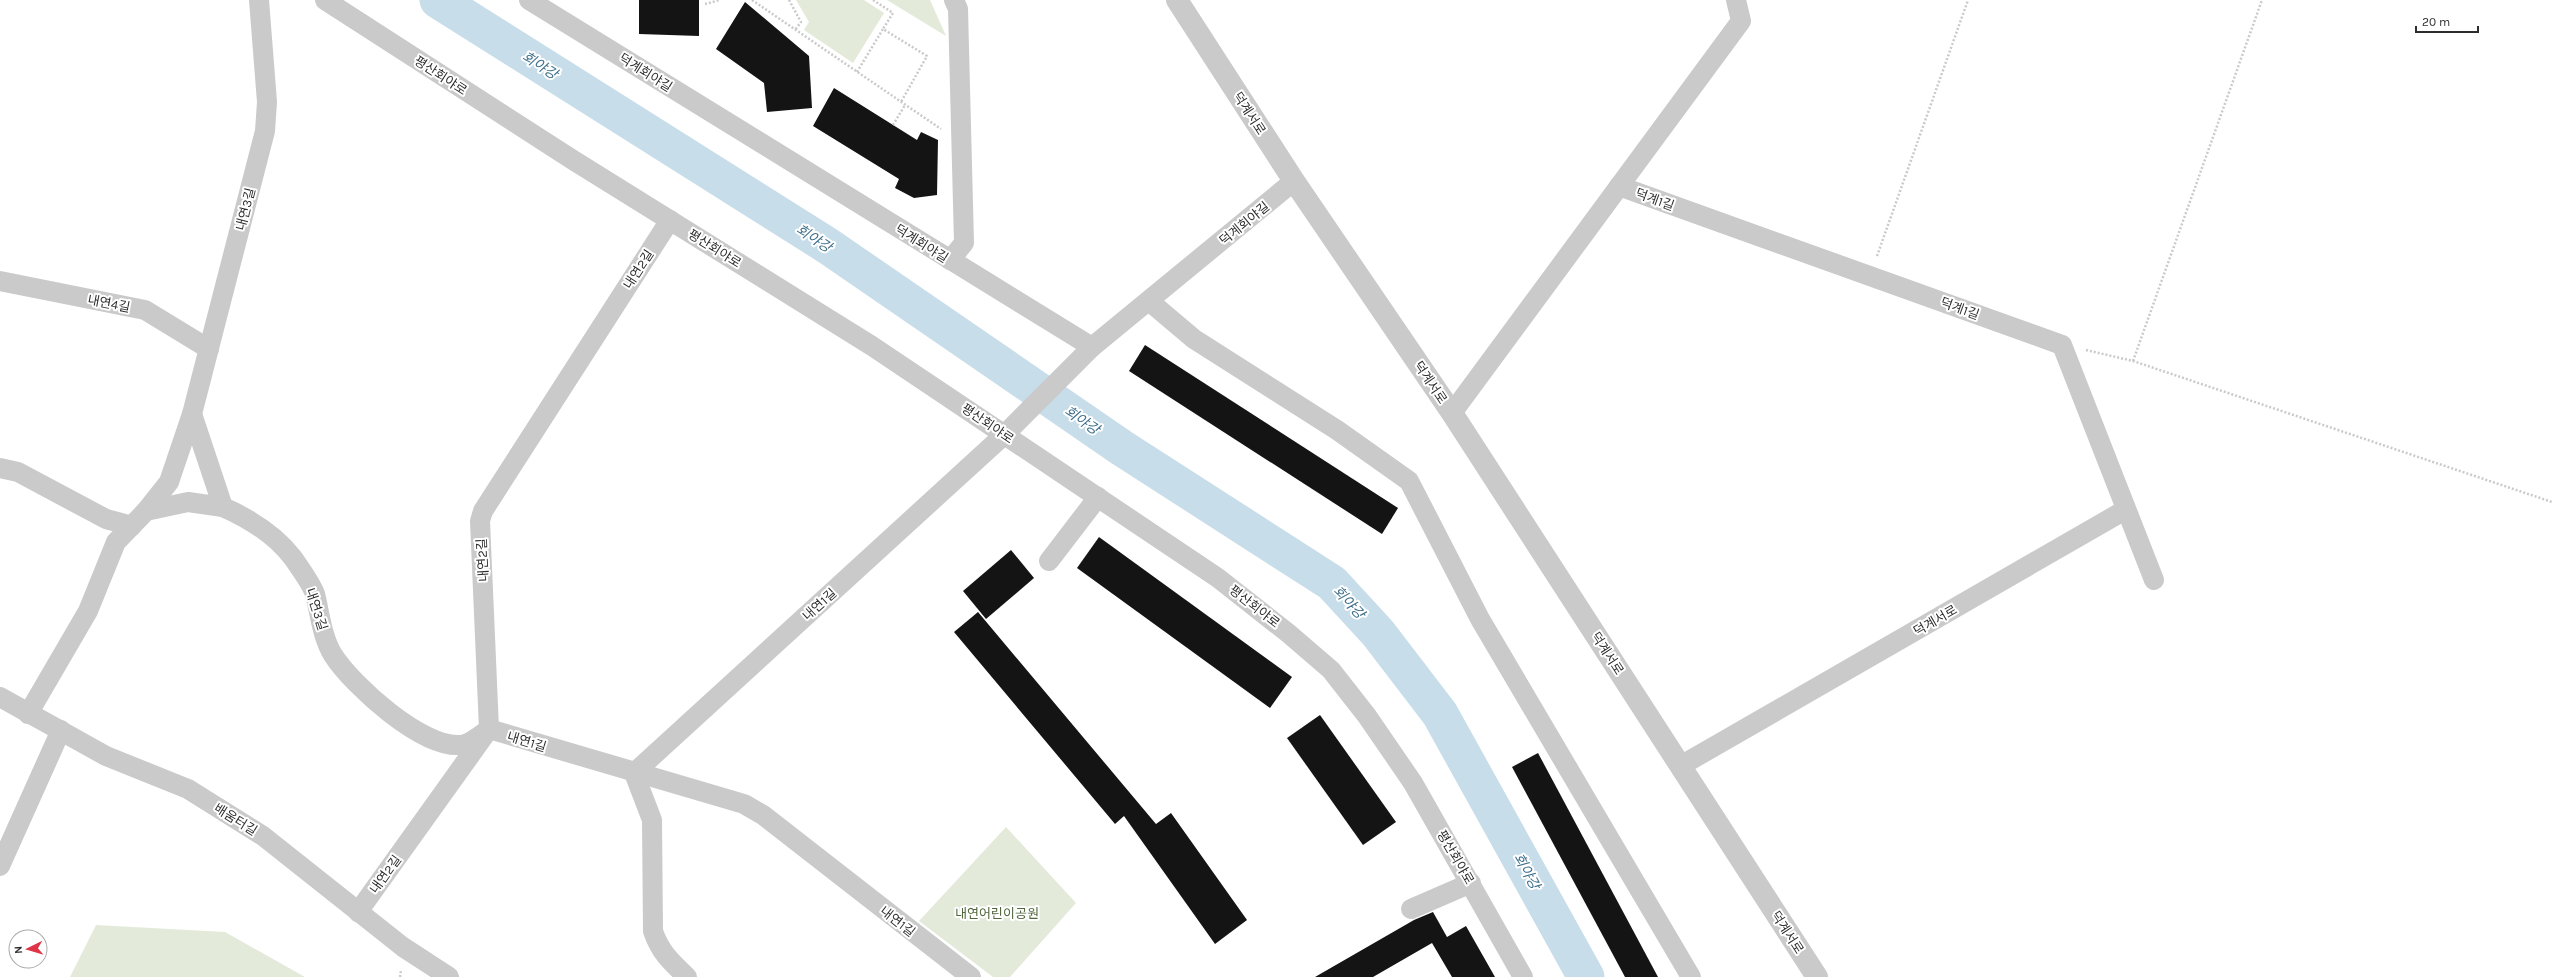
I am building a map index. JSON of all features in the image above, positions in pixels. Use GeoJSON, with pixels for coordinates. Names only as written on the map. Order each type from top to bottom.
{"type":"FeatureCollection","features":[{"type":"Feature","properties":{"kind":"street","name":"내연3길"},"geometry":{"type":"LineString","coordinates":[[28,714],[88,611],[116,542],[146,511],[169,482],[192,414],[266,131],[267,102],[259,0]]}},
{"type":"Feature","properties":{"kind":"street","name":"평산회야로"},"geometry":{"type":"LineString","coordinates":[[325,0],[670,220],[872,346],[1005,434],[1218,578],[1331,670],[1367,716],[1414,783],[1523,977]]}},
{"type":"Feature","properties":{"kind":"street","name":"덕계회야길"},"geometry":{"type":"LineString","coordinates":[[529,0],[1092,347],[1294,181]]}},
{"type":"Feature","properties":{"kind":"street"},"geometry":{"type":"LineString","coordinates":[[950,260],[964,243],[958,9],[954,0]]}},
{"type":"Feature","properties":{"kind":"street","name":"덕계서로"},"geometry":{"type":"LineString","coordinates":[[1177,0],[1294,181],[1452,413],[1682,765],[1817,977]]}},
{"type":"Feature","properties":{"kind":"street","name":"덕계1길"},"geometry":{"type":"LineString","coordinates":[[1452,413],[1741,21],[1736,0]]}},
{"type":"Feature","properties":{"kind":"street","name":"덕계1길"},"geometry":{"type":"LineString","coordinates":[[1619,186],[2062,344]]}},
{"type":"Feature","properties":{"kind":"street","name":"내연2길"},"geometry":{"type":"LineString","coordinates":[[358,912],[489,729],[480,521],[483,511],[670,220]]}},
{"type":"Feature","properties":{"kind":"street","name":"내연4길"},"geometry":{"type":"LineString","coordinates":[[0,281],[146,310],[209,350]]}},
{"type":"Feature","properties":{"kind":"street"},"geometry":{"type":"LineString","coordinates":[[1148,301],[1194,340],[1337,430],[1409,481],[1480,619],[1691,977]]}},
{"type":"Feature","properties":{"kind":"street"},"geometry":{"type":"LineString","coordinates":[[2062,344],[2125,510],[2154,580]]}},
{"type":"Feature","properties":{"kind":"street","name":"내연1길"},"geometry":{"type":"LineString","coordinates":[[634,773],[1005,434],[1092,347]]}},
{"type":"Feature","properties":{"kind":"street"},"geometry":{"type":"LineString","coordinates":[[192,414],[223,506]]}},
{"type":"Feature","properties":{"kind":"street"},"geometry":{"type":"LineString","coordinates":[[0,468],[18,472],[106,519],[132,526]]}},
{"type":"Feature","properties":{"kind":"street"},"geometry":{"type":"LineString","coordinates":[[1050,561],[1098,497]]}},
{"type":"Feature","properties":{"kind":"street","name":"내연3길"},"geometry":{"type":"LineString","coordinates":[[146,511],[188,502],[223,506],[249,518],[274,538],[293,558],[314,592],[323,629],[333,655],[354,681],[375,700],[416,733],[441,743],[462,746],[489,729]]}},
{"type":"Feature","properties":{"kind":"street","name":"덕계서로"},"geometry":{"type":"LineString","coordinates":[[1682,765],[2125,510]]}},
{"type":"Feature","properties":{"kind":"street","name":"배움터길"},"geometry":{"type":"LineString","coordinates":[[0,697],[28,714],[61,730],[106,756],[188,789],[263,836],[404,947],[449,977]]}},
{"type":"Feature","properties":{"kind":"street","name":"내연1길"},"geometry":{"type":"LineString","coordinates":[[489,729],[634,773],[744,804],[763,816],[971,977]]}},
{"type":"Feature","properties":{"kind":"street"},"geometry":{"type":"LineString","coordinates":[[0,866],[61,730]]}},
{"type":"Feature","properties":{"kind":"street"},"geometry":{"type":"LineString","coordinates":[[634,773],[652,820],[653,931],[659,948],[666,958],[687,977]]}},
{"type":"Feature","properties":{"kind":"street"},"geometry":{"type":"LineString","coordinates":[[1411,908],[1471,883]]}},
{"type":"Feature","properties":{"kind":"path"},"geometry":{"type":"LineString","coordinates":[[705,4],[720,0]]}},
{"type":"Feature","properties":{"kind":"path"},"geometry":{"type":"LineString","coordinates":[[752,0],[948,134]]}},
{"type":"Feature","properties":{"kind":"path"},"geometry":{"type":"LineString","coordinates":[[789,0],[801,22],[795,30]]}},
{"type":"Feature","properties":{"kind":"path"},"geometry":{"type":"LineString","coordinates":[[857,72],[893,13],[873,0]]}},
{"type":"Feature","properties":{"kind":"path"},"geometry":{"type":"LineString","coordinates":[[1870,276],[1968,0]]}},
{"type":"Feature","properties":{"kind":"path"},"geometry":{"type":"LineString","coordinates":[[2133,361],[2262,0]]}},
{"type":"Feature","properties":{"kind":"path"},"geometry":{"type":"LineString","coordinates":[[883,29],[927,56],[901,102]]}},
{"type":"Feature","properties":{"kind":"path"},"geometry":{"type":"LineString","coordinates":[[893,125],[905,105]]}},
{"type":"Feature","properties":{"kind":"path"},"geometry":{"type":"LineString","coordinates":[[2062,344],[2133,361],[2552,502]]}},
{"type":"Feature","properties":{"kind":"green space"},"geometry":{"type":"Polygon","coordinates":[[[796,0],[864,0],[884,13],[853,63],[804,30],[809,22],[796,0]]]}},
{"type":"Feature","properties":{"kind":"green space"},"geometry":{"type":"Polygon","coordinates":[[[887,0],[930,0],[946,36],[887,0]]]}},
{"type":"Feature","properties":{"kind":"green space","name":"내연어린이공원"},"geometry":{"type":"Polygon","coordinates":[[[1006,827],[1076,903],[1010,977],[993,977],[919,921],[1006,827]]]}},
{"type":"Feature","properties":{"kind":"green space"},"geometry":{"type":"Polygon","coordinates":[[[96,925],[225,932],[305,977],[70,977],[96,925]]]}},
{"type":"Feature","properties":{"kind":"building"},"geometry":{"type":"Polygon","coordinates":[[[639,0],[699,0],[699,36],[639,34],[639,0]]]}},
{"type":"Feature","properties":{"kind":"building"},"geometry":{"type":"Polygon","coordinates":[[[745,2],[809,56],[812,108],[767,112],[764,83],[716,49],[745,2]]]}},
{"type":"Feature","properties":{"kind":"building"},"geometry":{"type":"Polygon","coordinates":[[[834,88],[917,140],[921,132],[938,140],[937,195],[914,198],[895,188],[899,179],[813,126],[834,88]]]}},
{"type":"Feature","properties":{"kind":"building"},"geometry":{"type":"Polygon","coordinates":[[[1145,345],[1398,508],[1382,534],[1129,371],[1145,345]]]}},
{"type":"Feature","properties":{"kind":"building"},"geometry":{"type":"Polygon","coordinates":[[[1099,537],[1292,677],[1270,708],[1077,568],[1099,537]]]}},
{"type":"Feature","properties":{"kind":"building"},"geometry":{"type":"Polygon","coordinates":[[[1011,550],[1034,578],[986,619],[963,591],[1011,550]]]}},
{"type":"Feature","properties":{"kind":"building"},"geometry":{"type":"Polygon","coordinates":[[[978,612],[1156,824],[1171,813],[1247,920],[1215,944],[1124,816],[1115,824],[954,632],[978,612]]]}},
{"type":"Feature","properties":{"kind":"building"},"geometry":{"type":"Polygon","coordinates":[[[1320,715],[1396,822],[1363,845],[1287,738],[1320,715]]]}},
{"type":"Feature","properties":{"kind":"building"},"geometry":{"type":"Polygon","coordinates":[[[1538,753],[1658,977],[1625,977],[1512,767],[1538,753]]]}},
{"type":"Feature","properties":{"kind":"building"},"geometry":{"type":"Polygon","coordinates":[[[1433,912],[1447,937],[1466,926],[1495,977],[1452,977],[1432,943],[1373,977],[1315,977],[1414,920],[1433,912]]]}},
{"type":"Feature","properties":{"kind":"waterway","name":"회야강"},"geometry":{"type":"LineString","coordinates":[[438,0],[828,246],[1122,448],[1332,583],[1378,633],[1440,714],[1586,977]]}}]}
